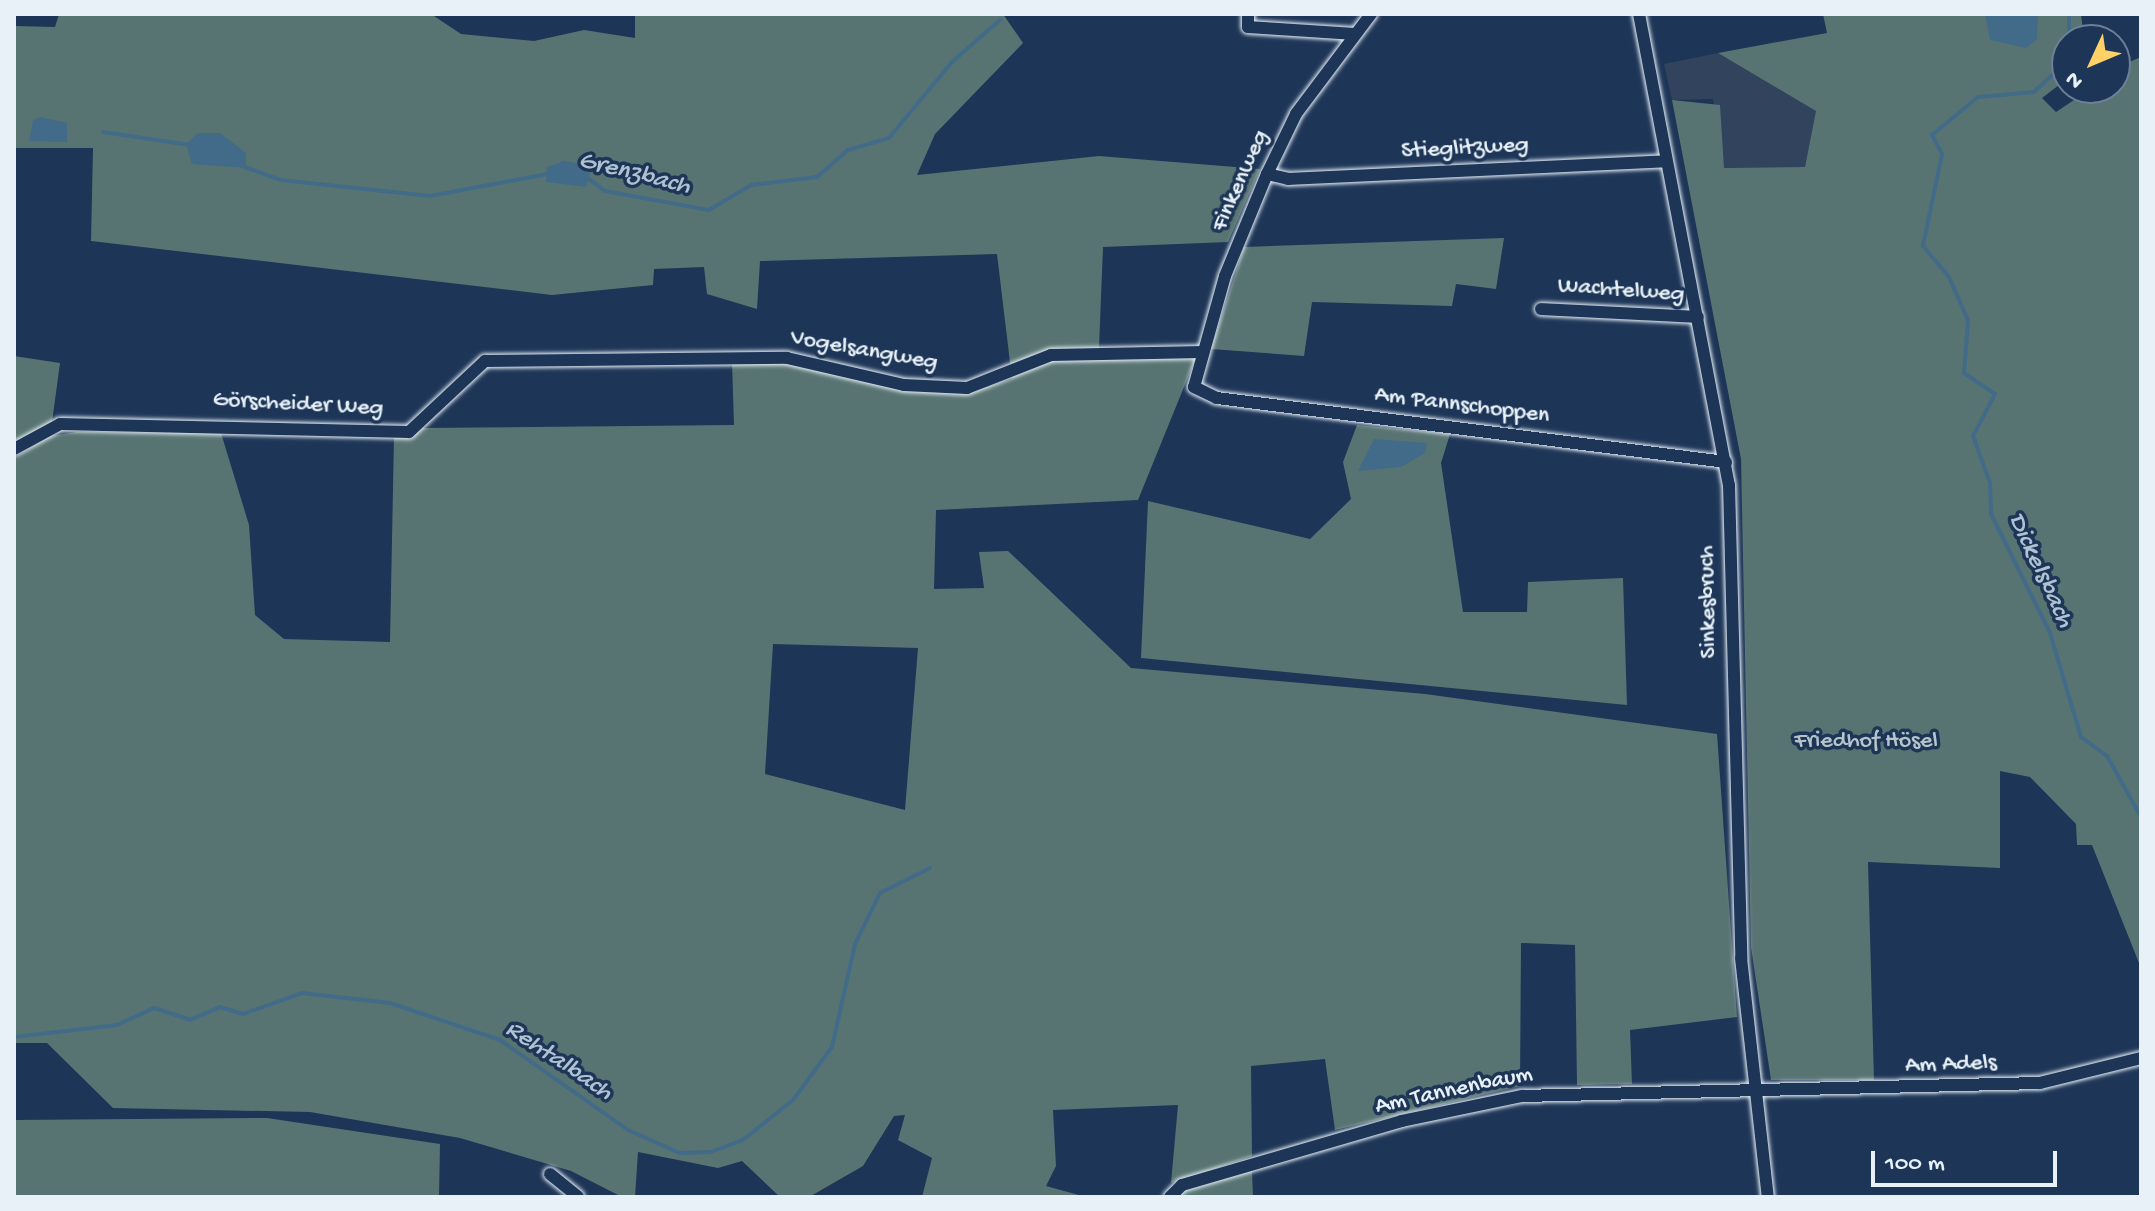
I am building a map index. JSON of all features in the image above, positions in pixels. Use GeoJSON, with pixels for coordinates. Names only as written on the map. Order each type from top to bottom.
{"type":"FeatureCollection","features":[{"type":"Feature","properties":{"kind":"street"},"geometry":{"type":"LineString","coordinates":[[1248,14],[1248,27],[1355,34]]}},
{"type":"Feature","properties":{"kind":"street","name":"Finkenweg"},"geometry":{"type":"LineString","coordinates":[[1194,387],[1203,352],[1267,174],[1296,114],[1371,14]]}},
{"type":"Feature","properties":{"kind":"street","name":"Sinkesbruch"},"geometry":{"type":"LineString","coordinates":[[1639,14],[1726,462],[1741,958],[1759,1092],[1768,1197]]}},
{"type":"Feature","properties":{"kind":"street","name":"Stieglitzweg"},"geometry":{"type":"LineString","coordinates":[[1267,174],[1666,161]]}},
{"type":"Feature","properties":{"kind":"street","name":"Wachtelweg"},"geometry":{"type":"LineString","coordinates":[[1541,309],[1698,317]]}},
{"type":"Feature","properties":{"kind":"street","name":"Vogelsangweg"},"geometry":{"type":"LineString","coordinates":[[655,357],[787,358],[904,385],[967,388],[1051,355],[1203,352]]}},
{"type":"Feature","properties":{"kind":"street","name":"Görscheider Weg"},"geometry":{"type":"LineString","coordinates":[[14,449],[60,424],[409,432],[485,361],[655,357]]}},
{"type":"Feature","properties":{"kind":"street","name":"Am Pannschoppen"},"geometry":{"type":"LineString","coordinates":[[1194,387],[1217,398],[1726,462]]}},
{"type":"Feature","properties":{"kind":"street","name":"Am Adels"},"geometry":{"type":"LineString","coordinates":[[1759,1092],[2040,1083],[2140,1060]]}},
{"type":"Feature","properties":{"kind":"street","name":"Am Tannenbaum"},"geometry":{"type":"LineString","coordinates":[[1170,1197],[1182,1185],[1402,1121],[1522,1096],[1759,1092]]}},
{"type":"Feature","properties":{"kind":"street"},"geometry":{"type":"LineString","coordinates":[[550,1174],[578,1197]]}},
{"type":"Feature","properties":{"kind":"shaded area"},"geometry":{"type":"Polygon","coordinates":[[[1985,14],[2038,14],[2037,39],[2026,48],[1990,40],[1985,14]]]}},
{"type":"Feature","properties":{"kind":"shaded area"},"geometry":{"type":"Polygon","coordinates":[[[1718,53],[1817,111],[1805,167],[1724,168],[1713,99],[1672,100],[1664,64],[1718,53]]]}},
{"type":"Feature","properties":{"kind":"shaded area"},"geometry":{"type":"Polygon","coordinates":[[[41,117],[67,123],[67,142],[29,141],[33,120],[41,117]]]}},
{"type":"Feature","properties":{"kind":"shaded area"},"geometry":{"type":"Polygon","coordinates":[[[198,133],[220,133],[246,153],[246,168],[192,164],[186,144],[198,133]]]}},
{"type":"Feature","properties":{"kind":"shaded area"},"geometry":{"type":"Polygon","coordinates":[[[564,161],[592,166],[586,187],[546,182],[547,167],[564,161]]]}},
{"type":"Feature","properties":{"kind":"shaded area"},"geometry":{"type":"Polygon","coordinates":[[[1374,439],[1427,443],[1425,453],[1401,467],[1358,471],[1374,439]]]}},
{"type":"Feature","properties":{"kind":"green space"},"geometry":{"type":"Polygon","coordinates":[[[59,14],[431,14],[461,34],[534,41],[584,30],[635,38],[635,14],[1003,14],[1023,43],[935,134],[917,175],[1099,156],[1260,169],[1228,242],[1103,247],[1099,348],[1197,355],[1138,500],[936,510],[934,589],[984,588],[979,552],[1008,551],[1131,668],[1425,694],[1717,734],[1737,1017],[1630,1030],[1632,1084],[1577,1085],[1575,945],[1521,943],[1520,1086],[1335,1130],[1325,1059],[1251,1066],[1252,1156],[1171,1183],[1178,1105],[1053,1110],[1056,1166],[1046,1186],[1086,1197],[922,1197],[932,1158],[898,1140],[905,1115],[894,1116],[863,1166],[809,1197],[780,1197],[742,1161],[718,1168],[638,1152],[635,1197],[622,1197],[571,1171],[460,1138],[310,1112],[113,1108],[47,1043],[14,1043],[14,458],[50,436],[77,432],[221,433],[249,525],[255,615],[284,639],[390,642],[394,437],[422,428],[734,425],[732,362],[787,362],[902,391],[968,393],[1012,379],[997,254],[760,261],[757,309],[707,294],[704,267],[654,269],[653,285],[552,295],[91,241],[93,148],[14,148],[14,26],[55,27],[59,14]],[[773,644],[765,774],[905,810],[918,648],[773,644]]]}},
{"type":"Feature","properties":{"kind":"green space","name":"Friedhof Hösel"},"geometry":{"type":"Polygon","coordinates":[[[1823,14],[2081,14],[2082,24],[2051,24],[2051,91],[2042,98],[2056,112],[2068,104],[2131,104],[2131,61],[2141,57],[2141,968],[2092,845],[2077,845],[2076,824],[2030,777],[2000,771],[2000,868],[1868,862],[1874,1080],[1771,1080],[1751,947],[1741,459],[1672,100],[1720,105],[1724,168],[1805,167],[1816,111],[1718,53],[1827,33],[1823,14]]]}},
{"type":"Feature","properties":{"kind":"green space"},"geometry":{"type":"Polygon","coordinates":[[[1504,238],[1496,289],[1456,284],[1452,306],[1312,302],[1304,356],[1211,349],[1244,247],[1504,238]]]}},
{"type":"Feature","properties":{"kind":"green space"},"geometry":{"type":"Polygon","coordinates":[[[14,356],[60,363],[52,422],[14,445],[14,356]]]}},
{"type":"Feature","properties":{"kind":"green space"},"geometry":{"type":"Polygon","coordinates":[[[1357,425],[1450,434],[1441,463],[1463,612],[1527,612],[1528,582],[1623,578],[1627,705],[1141,658],[1148,501],[1310,539],[1351,499],[1343,462],[1357,425]]]}},
{"type":"Feature","properties":{"kind":"green space"},"geometry":{"type":"Polygon","coordinates":[[[267,1118],[440,1144],[439,1197],[14,1197],[14,1120],[267,1118]]]}},
{"type":"Feature","properties":{"kind":"green space"},"geometry":{"type":"Polygon","coordinates":[[[1252,1171],[1253,1197],[1181,1197],[1181,1192],[1252,1171]]]}},
{"type":"Feature","properties":{"kind":"waterway","name":"Dickelsbach"},"geometry":{"type":"LineString","coordinates":[[2069,14],[2069,24]]}},
{"type":"Feature","properties":{"kind":"waterway","name":"Grenzbach"},"geometry":{"type":"LineString","coordinates":[[589,179],[605,191],[709,210],[751,185],[817,177],[848,150],[889,138],[952,62],[1000,20]]}},
{"type":"Feature","properties":{"kind":"waterway","name":"Dickelsbach"},"geometry":{"type":"LineString","coordinates":[[2051,76],[2034,92],[1978,97],[1932,135],[1942,154],[1923,246],[1949,277],[1968,320],[1964,373],[1995,394],[1973,436],[1990,483],[1991,514],[2050,633],[2081,737],[2107,756],[2141,817]]}},
{"type":"Feature","properties":{"kind":"waterway","name":"Grenzbach"},"geometry":{"type":"LineString","coordinates":[[103,132],[190,145]]}},
{"type":"Feature","properties":{"kind":"waterway","name":"Grenzbach"},"geometry":{"type":"LineString","coordinates":[[242,166],[281,180],[430,196],[548,174]]}},
{"type":"Feature","properties":{"kind":"waterway","name":"Rehtalbach"},"geometry":{"type":"LineString","coordinates":[[14,1037],[117,1025],[154,1008],[190,1020],[220,1007],[243,1014],[302,993],[390,1003],[500,1040],[628,1130],[680,1153],[711,1152],[743,1140],[793,1100],[832,1047],[855,944],[880,893],[930,868]]}}]}
